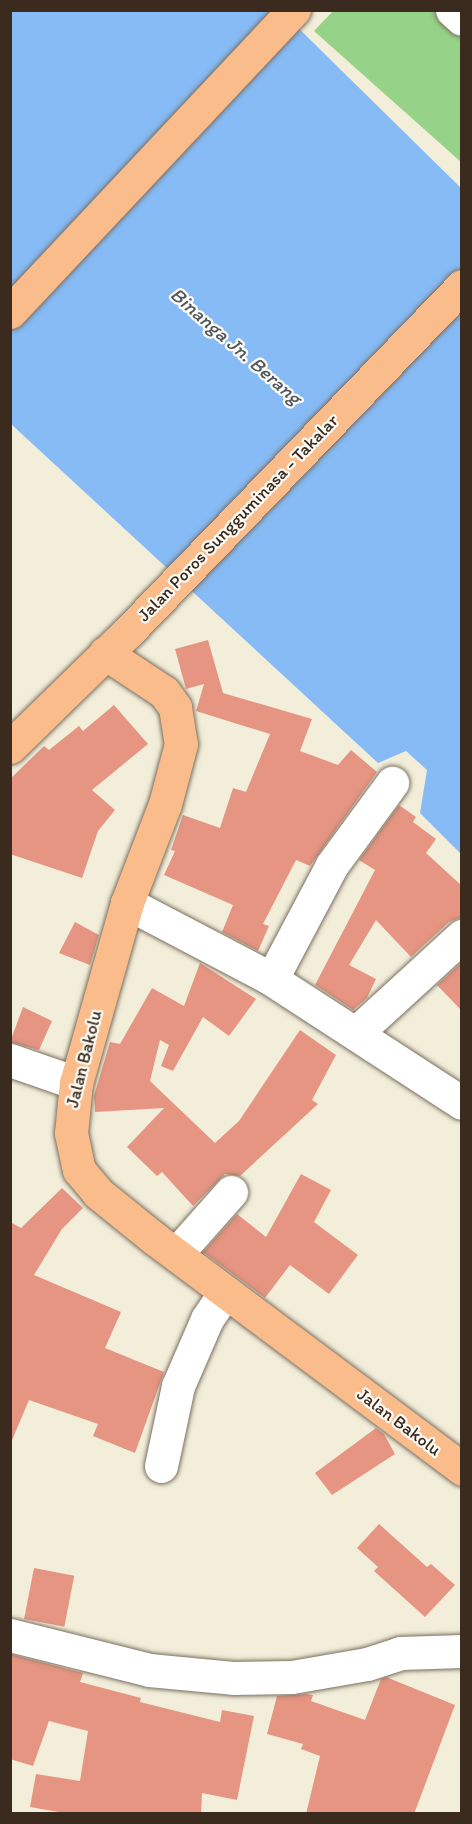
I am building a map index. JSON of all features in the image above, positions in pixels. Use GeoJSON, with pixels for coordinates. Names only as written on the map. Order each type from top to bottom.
{"type":"FeatureCollection","features":[{"type":"Feature","properties":{"kind":"main road"},"geometry":{"type":"LineString","coordinates":[[10,312],[291,14]]}},
{"type":"Feature","properties":{"kind":"main road","name":"Jalan Poros Sungguminasa - Takalar"},"geometry":{"type":"LineString","coordinates":[[10,747],[116,643],[462,286]]}},
{"type":"Feature","properties":{"kind":"main road","name":"Jalan Bakolu"},"geometry":{"type":"LineString","coordinates":[[116,643],[164,692],[175,707],[180,723],[178,766],[65,1079],[79,1170],[98,1192],[176,1254],[217,1303],[462,1469]]}},
{"type":"Feature","properties":{"kind":"street"},"geometry":{"type":"LineString","coordinates":[[452,10],[462,19]]}},
{"type":"Feature","properties":{"kind":"street"},"geometry":{"type":"LineString","coordinates":[[268,976],[278,967],[346,842],[392,783]]}},
{"type":"Feature","properties":{"kind":"street"},"geometry":{"type":"LineString","coordinates":[[127,903],[268,976],[462,1103]]}},
{"type":"Feature","properties":{"kind":"street"},"geometry":{"type":"LineString","coordinates":[[356,1033],[462,936]]}},
{"type":"Feature","properties":{"kind":"street"},"geometry":{"type":"LineString","coordinates":[[10,1060],[65,1079]]}},
{"type":"Feature","properties":{"kind":"street"},"geometry":{"type":"LineString","coordinates":[[176,1254],[231,1191]]}},
{"type":"Feature","properties":{"kind":"street"},"geometry":{"type":"LineString","coordinates":[[161,1466],[178,1386],[217,1303]]}},
{"type":"Feature","properties":{"kind":"street"},"geometry":{"type":"LineString","coordinates":[[10,1635],[150,1670],[233,1678],[292,1677],[367,1664],[400,1653],[462,1651]]}},
{"type":"Feature","properties":{"kind":"green space"},"geometry":{"type":"Polygon","coordinates":[[[333,11],[461,11],[461,162],[314,31],[333,11]]]}},
{"type":"Feature","properties":{"kind":"water","name":"Binanga Jn. Berang"},"geometry":{"type":"Polygon","coordinates":[[[11,11],[281,11],[461,188],[461,854],[420,813],[427,770],[406,751],[378,763],[11,424],[11,11]]]}},
{"type":"Feature","properties":{"kind":"building"},"geometry":{"type":"Polygon","coordinates":[[[208,640],[223,693],[312,719],[300,751],[338,765],[351,750],[377,772],[310,866],[296,860],[263,924],[269,926],[258,951],[222,932],[233,905],[164,875],[175,851],[171,850],[183,815],[220,828],[233,788],[246,792],[270,734],[196,711],[204,684],[186,689],[175,649],[208,640]]]}},
{"type":"Feature","properties":{"kind":"building"},"geometry":{"type":"Polygon","coordinates":[[[114,705],[148,744],[92,790],[115,810],[98,831],[82,878],[10,854],[10,779],[44,746],[49,750],[79,726],[83,731],[114,705]]]}},
{"type":"Feature","properties":{"kind":"building"},"geometry":{"type":"Polygon","coordinates":[[[399,805],[416,817],[413,822],[436,839],[426,853],[462,886],[462,917],[449,922],[411,957],[376,920],[349,965],[376,979],[367,998],[353,1010],[315,985],[375,870],[359,860],[399,805]]]}},
{"type":"Feature","properties":{"kind":"building"},"geometry":{"type":"Polygon","coordinates":[[[75,922],[99,935],[90,965],[59,953],[75,922]]]}},
{"type":"Feature","properties":{"kind":"building"},"geometry":{"type":"Polygon","coordinates":[[[462,962],[462,1011],[437,985],[462,962]]]}},
{"type":"Feature","properties":{"kind":"building"},"geometry":{"type":"Polygon","coordinates":[[[200,963],[256,999],[229,1036],[203,1017],[173,1071],[161,1066],[169,1045],[160,1040],[150,1081],[215,1143],[239,1121],[300,1030],[336,1055],[312,1100],[318,1104],[240,1176],[225,1174],[193,1206],[162,1172],[157,1176],[127,1147],[164,1108],[95,1112],[94,1096],[110,1042],[120,1044],[152,988],[184,1006],[200,963]]]}},
{"type":"Feature","properties":{"kind":"building"},"geometry":{"type":"Polygon","coordinates":[[[23,1007],[52,1021],[39,1050],[10,1042],[23,1007]]]}},
{"type":"Feature","properties":{"kind":"building"},"geometry":{"type":"Polygon","coordinates":[[[301,1174],[331,1190],[314,1222],[358,1255],[329,1294],[290,1265],[265,1298],[203,1252],[237,1214],[266,1237],[301,1174]]]}},
{"type":"Feature","properties":{"kind":"building"},"geometry":{"type":"Polygon","coordinates":[[[62,1188],[83,1208],[62,1229],[34,1275],[121,1312],[105,1348],[164,1372],[135,1453],[93,1436],[98,1424],[29,1400],[10,1445],[10,1222],[21,1228],[62,1188]]]}},
{"type":"Feature","properties":{"kind":"building"},"geometry":{"type":"Polygon","coordinates":[[[376,1428],[384,1434],[395,1454],[332,1495],[315,1473],[376,1428]]]}},
{"type":"Feature","properties":{"kind":"building"},"geometry":{"type":"Polygon","coordinates":[[[379,1524],[427,1567],[431,1564],[455,1585],[425,1617],[374,1571],[378,1567],[357,1548],[379,1524]]]}},
{"type":"Feature","properties":{"kind":"building"},"geometry":{"type":"Polygon","coordinates":[[[34,1568],[74,1576],[64,1627],[24,1619],[34,1568]]]}},
{"type":"Feature","properties":{"kind":"building"},"geometry":{"type":"Polygon","coordinates":[[[10,1654],[83,1673],[80,1682],[141,1698],[140,1702],[220,1722],[222,1710],[254,1716],[237,1800],[202,1793],[201,1814],[70,1814],[30,1807],[36,1774],[80,1781],[88,1731],[49,1721],[33,1766],[10,1759],[10,1654]]]}},
{"type":"Feature","properties":{"kind":"building"},"geometry":{"type":"Polygon","coordinates":[[[386,1677],[455,1705],[414,1814],[306,1814],[320,1756],[301,1749],[303,1744],[267,1734],[277,1696],[313,1695],[311,1701],[365,1720],[381,1679],[386,1677]]]}}]}
